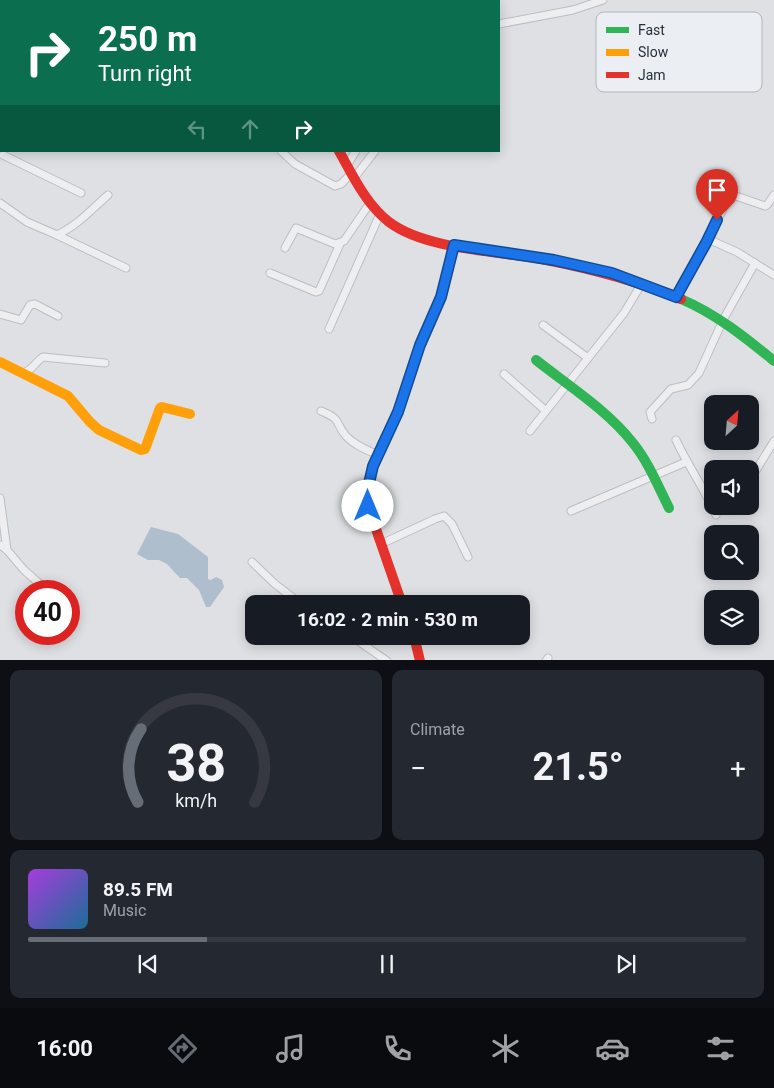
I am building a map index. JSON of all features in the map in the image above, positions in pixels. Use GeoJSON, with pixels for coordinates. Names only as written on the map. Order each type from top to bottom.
{"type":"FeatureCollection","features":[{"type":"Feature","properties":{"kind":"street"},"geometry":{"type":"LineString","coordinates":[[500,24],[573,10],[603,0]]}},
{"type":"Feature","properties":{"kind":"street"},"geometry":{"type":"LineString","coordinates":[[282,152],[296,164],[335,186],[341,184],[351,172],[375,152]]}},
{"type":"Feature","properties":{"kind":"street"},"geometry":{"type":"LineString","coordinates":[[340,152],[370,203],[380,214],[399,229],[422,238],[454,245],[554,260],[612,273],[676,297],[723,320],[758,346],[774,361]]}},
{"type":"Feature","properties":{"kind":"street"},"geometry":{"type":"LineString","coordinates":[[351,172],[356,152]]}},
{"type":"Feature","properties":{"kind":"street"},"geometry":{"type":"LineString","coordinates":[[2,155],[80,193]]}},
{"type":"Feature","properties":{"kind":"street"},"geometry":{"type":"LineString","coordinates":[[57,235],[66,231],[108,195]]}},
{"type":"Feature","properties":{"kind":"street"},"geometry":{"type":"LineString","coordinates":[[676,297],[728,199],[736,196],[765,206],[774,195]]}},
{"type":"Feature","properties":{"kind":"street"},"geometry":{"type":"LineString","coordinates":[[0,203],[27,222],[126,268]]}},
{"type":"Feature","properties":{"kind":"street"},"geometry":{"type":"LineString","coordinates":[[270,273],[316,292],[319,291],[340,244],[370,203]]}},
{"type":"Feature","properties":{"kind":"street"},"geometry":{"type":"LineString","coordinates":[[329,329],[380,214]]}},
{"type":"Feature","properties":{"kind":"street"},"geometry":{"type":"LineString","coordinates":[[285,248],[296,228],[335,244],[340,244]]}},
{"type":"Feature","properties":{"kind":"street"},"geometry":{"type":"LineString","coordinates":[[708,239],[774,274]]}},
{"type":"Feature","properties":{"kind":"street"},"geometry":{"type":"LineString","coordinates":[[399,595],[368,506],[367,492],[370,473],[398,412],[420,345],[441,297],[454,245]]}},
{"type":"Feature","properties":{"kind":"street"},"geometry":{"type":"LineString","coordinates":[[652,419],[650,412],[671,389],[688,384],[699,373],[723,320],[755,263]]}},
{"type":"Feature","properties":{"kind":"street"},"geometry":{"type":"LineString","coordinates":[[530,431],[624,313],[642,284]]}},
{"type":"Feature","properties":{"kind":"street"},"geometry":{"type":"LineString","coordinates":[[0,314],[21,320],[30,305],[35,304],[58,316]]}},
{"type":"Feature","properties":{"kind":"street"},"geometry":{"type":"LineString","coordinates":[[543,325],[588,358]]}},
{"type":"Feature","properties":{"kind":"street"},"geometry":{"type":"LineString","coordinates":[[23,373],[32,368],[43,357],[105,363]]}},
{"type":"Feature","properties":{"kind":"street"},"geometry":{"type":"LineString","coordinates":[[536,360],[601,412],[633,443],[653,476],[669,508]]}},
{"type":"Feature","properties":{"kind":"street"},"geometry":{"type":"LineString","coordinates":[[0,362],[68,396],[76,402],[90,421],[106,434],[141,450],[145,449],[160,408],[190,414]]}},
{"type":"Feature","properties":{"kind":"street"},"geometry":{"type":"LineString","coordinates":[[504,374],[546,411]]}},
{"type":"Feature","properties":{"kind":"street"},"geometry":{"type":"LineString","coordinates":[[321,411],[335,417],[346,437],[355,444],[378,455]]}},
{"type":"Feature","properties":{"kind":"street"},"geometry":{"type":"LineString","coordinates":[[676,440],[686,462],[704,489]]}},
{"type":"Feature","properties":{"kind":"street"},"geometry":{"type":"LineString","coordinates":[[759,465],[774,441]]}},
{"type":"Feature","properties":{"kind":"street"},"geometry":{"type":"LineString","coordinates":[[571,511],[686,462]]}},
{"type":"Feature","properties":{"kind":"street"},"geometry":{"type":"LineString","coordinates":[[0,498],[7,550]]}},
{"type":"Feature","properties":{"kind":"street"},"geometry":{"type":"LineString","coordinates":[[381,544],[444,516],[452,524],[468,557]]}},
{"type":"Feature","properties":{"kind":"street"},"geometry":{"type":"LineString","coordinates":[[0,545],[35,580]]}},
{"type":"Feature","properties":{"kind":"street"},"geometry":{"type":"LineString","coordinates":[[252,562],[289,595]]}},
{"type":"Feature","properties":{"kind":"street"},"geometry":{"type":"LineString","coordinates":[[364,645],[387,660]]}},
{"type":"Feature","properties":{"kind":"street"},"geometry":{"type":"LineString","coordinates":[[416,645],[420,660]]}},
{"type":"Feature","properties":{"kind":"water"},"geometry":{"type":"Polygon","coordinates":[[[151,527],[178,534],[208,557],[208,579],[211,580],[216,577],[222,580],[224,587],[210,607],[206,607],[199,590],[187,578],[180,578],[167,564],[159,560],[148,560],[137,554],[151,527]]]}},
{"type":"Feature","properties":{"kind":"traffic: fast"},"geometry":{"type":"LineString","coordinates":[[681,299],[718,319],[774,361]]}},
{"type":"Feature","properties":{"kind":"traffic: fast"},"geometry":{"type":"LineString","coordinates":[[536,360],[587,399],[623,431],[644,458],[669,508]]}},
{"type":"Feature","properties":{"kind":"traffic: slow"},"geometry":{"type":"LineString","coordinates":[[403,397],[420,345],[441,297],[454,245]]}},
{"type":"Feature","properties":{"kind":"traffic: slow"},"geometry":{"type":"LineString","coordinates":[[0,362],[68,396],[99,430],[141,450],[145,449],[160,408],[190,414]]}},
{"type":"Feature","properties":{"kind":"traffic: jam"},"geometry":{"type":"LineString","coordinates":[[340,152],[373,207],[389,222],[404,231],[443,244],[581,267],[631,281],[681,299]]}},
{"type":"Feature","properties":{"kind":"traffic: jam"},"geometry":{"type":"LineString","coordinates":[[399,595],[368,506],[368,491],[375,463],[403,397]]}},
{"type":"Feature","properties":{"kind":"traffic: jam"},"geometry":{"type":"LineString","coordinates":[[416,645],[420,660]]}},
{"type":"Feature","properties":{"kind":"route"},"geometry":{"type":"LineString","coordinates":[[368,506],[368,480],[398,412],[420,345],[441,297],[454,245],[554,260],[612,273],[676,297],[717,220]]}}]}
